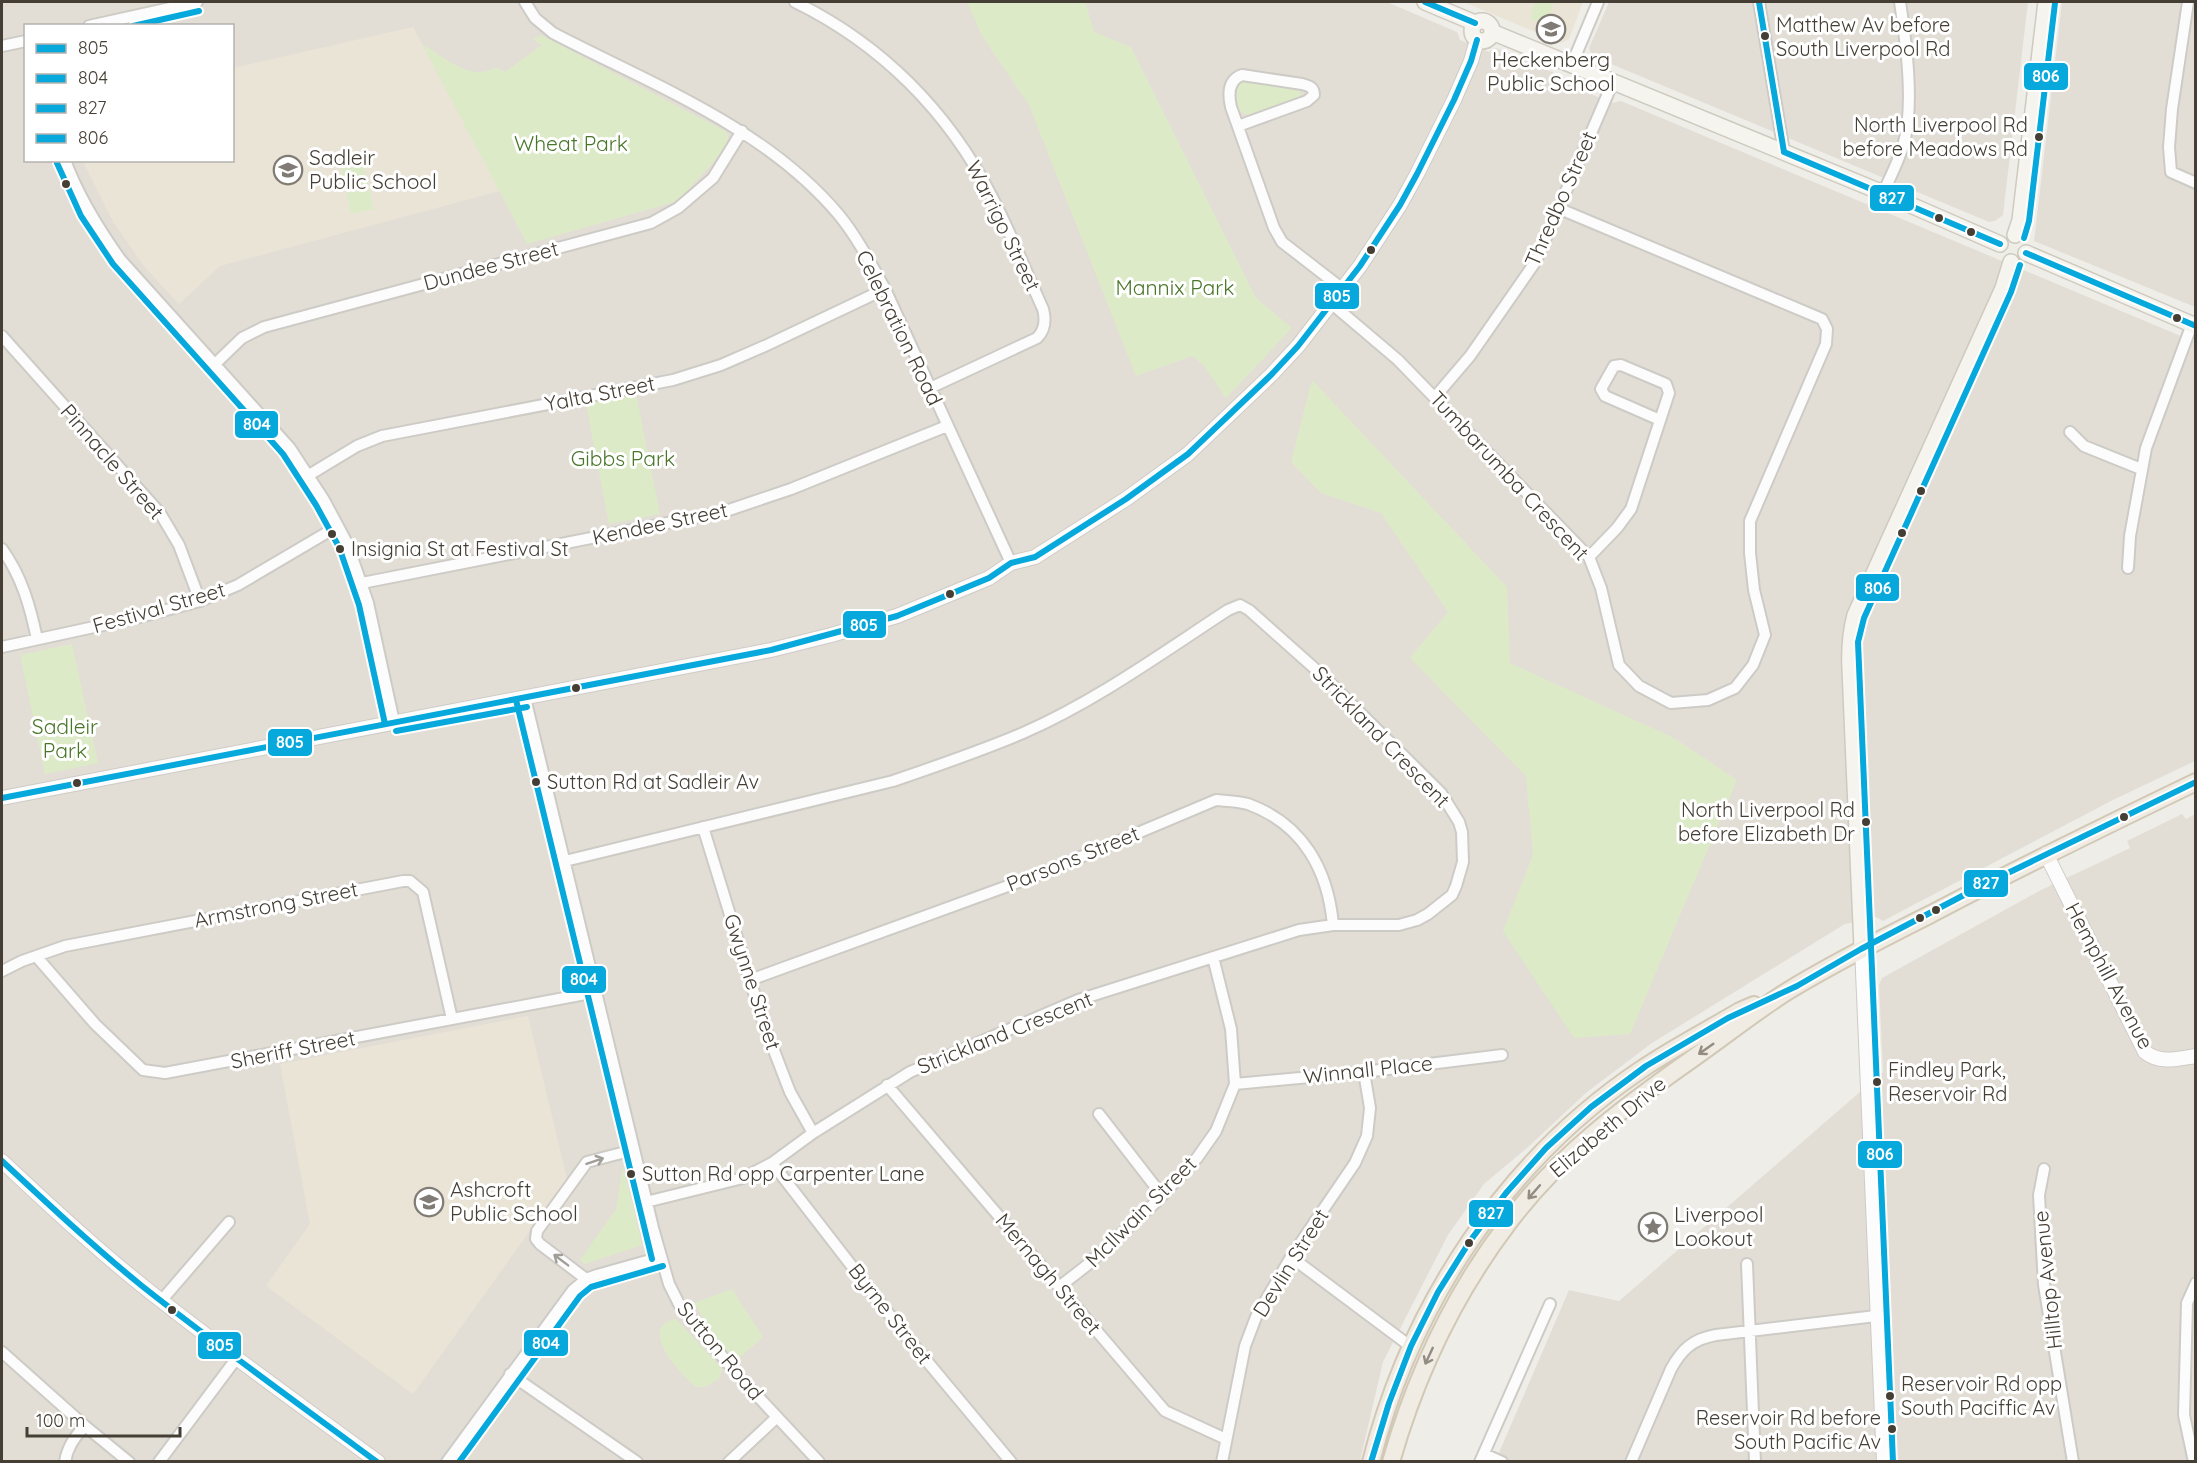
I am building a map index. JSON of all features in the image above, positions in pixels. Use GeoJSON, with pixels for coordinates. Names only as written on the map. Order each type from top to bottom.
{"type":"FeatureCollection","features":[{"type":"Feature","properties":{"kind":"main road"},"geometry":{"type":"LineString","coordinates":[[1425,2],[1475,23],[1485,21],[1491,25],[1492,32],[1486,40],[1477,40],[1472,31],[1475,23]]}},
{"type":"Feature","properties":{"kind":"main road"},"geometry":{"type":"LineString","coordinates":[[2015,235],[2020,220],[2046,2]]}},
{"type":"Feature","properties":{"kind":"main road"},"geometry":{"type":"LineString","coordinates":[[1492,32],[1883,193],[2000,244]]}},
{"type":"Feature","properties":{"kind":"main road"},"geometry":{"type":"LineString","coordinates":[[2015,235],[2025,242],[2026,253],[2020,261],[2010,262],[2001,256],[2000,244],[2006,236],[2015,235]]}},
{"type":"Feature","properties":{"kind":"main road"},"geometry":{"type":"LineString","coordinates":[[2026,253],[2194,325]]}},
{"type":"Feature","properties":{"kind":"main road"},"geometry":{"type":"LineString","coordinates":[[1862,948],[1849,641],[1851,627],[2003,288],[2010,262]]}},
{"type":"Feature","properties":{"kind":"main road","name":"Elizabeth Drive"},"geometry":{"type":"LineString","coordinates":[[1391,1461],[1414,1389],[1462,1290],[1509,1221],[1572,1152],[1605,1124],[1656,1084],[1788,991],[1862,948],[2046,854],[2196,782]]}},
{"type":"Feature","properties":{"kind":"main road","name":"Elizabeth Drive"},"geometry":{"type":"LineString","coordinates":[[1371,1461],[1386,1407],[1410,1346],[1463,1249],[1528,1165],[1564,1130],[1642,1068],[1740,1011],[1788,991]]}},
{"type":"Feature","properties":{"kind":"street"},"geometry":{"type":"LineString","coordinates":[[98,24],[197,2]]}},
{"type":"Feature","properties":{"kind":"street","name":"Celebration Road"},"geometry":{"type":"LineString","coordinates":[[525,2],[535,18],[553,33],[742,131],[777,156],[813,187],[841,217],[885,289],[1011,563]]}},
{"type":"Feature","properties":{"kind":"street","name":"Warrigo Street"},"geometry":{"type":"LineString","coordinates":[[795,2],[844,28],[866,44],[901,73],[944,120],[971,159],[993,197],[1043,309],[1045,324],[1037,338],[930,388]]}},
{"type":"Feature","properties":{"kind":"street"},"geometry":{"type":"LineString","coordinates":[[1572,64],[1598,2]]}},
{"type":"Feature","properties":{"kind":"street"},"geometry":{"type":"LineString","coordinates":[[1759,2],[1784,152]]}},
{"type":"Feature","properties":{"kind":"street"},"geometry":{"type":"LineString","coordinates":[[1883,193],[1903,146],[1907,129],[1907,75],[1899,2]]}},
{"type":"Feature","properties":{"kind":"street"},"geometry":{"type":"LineString","coordinates":[[2187,2],[2169,147],[2171,172],[2196,183]]}},
{"type":"Feature","properties":{"kind":"street"},"geometry":{"type":"LineString","coordinates":[[2,798],[771,650],[897,616],[989,578],[1011,563],[1035,557],[1126,499],[1188,454],[1271,375],[1344,290],[1380,238],[1417,174],[1471,61],[1477,40]]}},
{"type":"Feature","properties":{"kind":"street"},"geometry":{"type":"LineString","coordinates":[[2,46],[24,44]]}},
{"type":"Feature","properties":{"kind":"street"},"geometry":{"type":"LineString","coordinates":[[1238,126],[1307,101],[1314,95],[1314,91],[1311,87],[1302,84],[1248,75],[1237,77],[1231,85],[1229,99],[1238,126],[1278,237],[1344,290]]}},
{"type":"Feature","properties":{"kind":"street","name":"Thredbo Street"},"geometry":{"type":"LineString","coordinates":[[1435,397],[1470,356],[1536,261],[1613,82]]}},
{"type":"Feature","properties":{"kind":"street","name":"Dundee Street"},"geometry":{"type":"LineString","coordinates":[[215,364],[242,338],[264,327],[651,223],[678,208],[713,178],[742,131]]}},
{"type":"Feature","properties":{"kind":"street"},"geometry":{"type":"LineString","coordinates":[[66,162],[86,206],[120,259],[290,448],[309,475],[338,526],[362,584],[374,623],[394,722]]}},
{"type":"Feature","properties":{"kind":"street","name":"Tumbarumba Crescent"},"geometry":{"type":"LineString","coordinates":[[1332,304],[1378,341],[1435,397],[1589,557],[1601,588],[1619,664],[1639,686],[1671,703],[1708,700],[1735,688],[1753,665],[1765,635],[1754,590],[1750,553],[1750,521],[1826,344],[1827,329],[1822,319],[1560,209]]}},
{"type":"Feature","properties":{"kind":"street","name":"Yalta Street"},"geometry":{"type":"LineString","coordinates":[[309,475],[357,446],[382,436],[673,380],[721,365],[885,289]]}},
{"type":"Feature","properties":{"kind":"street"},"geometry":{"type":"LineString","coordinates":[[2128,568],[2130,536],[2146,448],[2194,325]]}},
{"type":"Feature","properties":{"kind":"street","name":"Pinnacle Street"},"geometry":{"type":"LineString","coordinates":[[2,336],[160,513],[179,545],[200,601]]}},
{"type":"Feature","properties":{"kind":"street"},"geometry":{"type":"LineString","coordinates":[[1589,557],[1617,528],[1631,509],[1669,393],[1666,384],[1621,365],[1614,366],[1601,389],[1605,396],[1660,420]]}},
{"type":"Feature","properties":{"kind":"street","name":"Kendee Street"},"geometry":{"type":"LineString","coordinates":[[362,584],[723,512],[791,489],[947,426]]}},
{"type":"Feature","properties":{"kind":"street"},"geometry":{"type":"LineString","coordinates":[[2070,432],[2085,446],[2141,469]]}},
{"type":"Feature","properties":{"kind":"street","name":"Festival Street"},"geometry":{"type":"LineString","coordinates":[[2,647],[140,617],[200,601],[238,585],[338,526]]}},
{"type":"Feature","properties":{"kind":"street"},"geometry":{"type":"LineString","coordinates":[[2,549],[24,585],[37,639]]}},
{"type":"Feature","properties":{"kind":"street","name":"Strickland Crescent"},"geometry":{"type":"LineString","coordinates":[[565,861],[893,782],[1024,733],[1081,703],[1150,662],[1228,610],[1240,605],[1249,610],[1322,675],[1442,793],[1459,822],[1464,847],[1463,862],[1452,896],[1417,920],[1399,925],[1334,925],[1299,930],[1078,1000],[910,1072],[813,1133],[772,1162],[743,1178],[646,1202]]}},
{"type":"Feature","properties":{"kind":"street","name":"Sutton Road"},"geometry":{"type":"LineString","coordinates":[[525,698],[633,1150],[673,1294],[776,1418],[819,1461]]}},
{"type":"Feature","properties":{"kind":"street","name":"Parsons Street"},"geometry":{"type":"LineString","coordinates":[[750,980],[786,965],[888,932],[1038,875],[1216,800],[1247,804],[1285,823],[1292,830],[1312,852],[1331,902],[1334,925]]}},
{"type":"Feature","properties":{"kind":"street","name":"Gwynne Street"},"geometry":{"type":"LineString","coordinates":[[703,826],[750,980],[790,1092],[813,1133]]}},
{"type":"Feature","properties":{"kind":"street","name":"Hemphill Avenue"},"geometry":{"type":"LineString","coordinates":[[2046,854],[2145,1052],[2151,1058],[2160,1060],[2196,1056]]}},
{"type":"Feature","properties":{"kind":"street","name":"Armstrong Street"},"geometry":{"type":"LineString","coordinates":[[2,971],[65,946],[410,881],[423,892],[452,1019]]}},
{"type":"Feature","properties":{"kind":"street"},"geometry":{"type":"LineString","coordinates":[[1862,948],[1884,1461]]}},
{"type":"Feature","properties":{"kind":"street","name":"Sheriff Street"},"geometry":{"type":"LineString","coordinates":[[36,956],[95,1024],[143,1070],[165,1073],[596,992]]}},
{"type":"Feature","properties":{"kind":"street","name":"McIlwain Street"},"geometry":{"type":"LineString","coordinates":[[1059,1287],[1086,1266],[1156,1202],[1197,1158],[1216,1131],[1235,1084],[1231,1029],[1213,957]]}},
{"type":"Feature","properties":{"kind":"street","name":"Winnall Place"},"geometry":{"type":"LineString","coordinates":[[1235,1084],[1365,1072],[1502,1055]]}},
{"type":"Feature","properties":{"kind":"street","name":"Devlin Street"},"geometry":{"type":"LineString","coordinates":[[1222,1461],[1245,1346],[1256,1317],[1291,1257],[1355,1164],[1367,1136],[1370,1108],[1365,1072]]}},
{"type":"Feature","properties":{"kind":"street","name":"Mernagh Street"},"geometry":{"type":"LineString","coordinates":[[887,1085],[1165,1411],[1226,1439]]}},
{"type":"Feature","properties":{"kind":"street"},"geometry":{"type":"LineString","coordinates":[[1099,1114],[1161,1194]]}},
{"type":"Feature","properties":{"kind":"street"},"geometry":{"type":"LineString","coordinates":[[586,1279],[536,1239],[537,1230],[586,1162],[633,1150]]}},
{"type":"Feature","properties":{"kind":"street"},"geometry":{"type":"LineString","coordinates":[[2,1161],[72,1227],[161,1300],[236,1359],[378,1461]]}},
{"type":"Feature","properties":{"kind":"street","name":"Byrne Street"},"geometry":{"type":"LineString","coordinates":[[772,1162],[906,1336],[1011,1461]]}},
{"type":"Feature","properties":{"kind":"street","name":"Hilltop Avenue"},"geometry":{"type":"LineString","coordinates":[[2044,1169],[2039,1195],[2044,1285],[2073,1461]]}},
{"type":"Feature","properties":{"kind":"street"},"geometry":{"type":"LineString","coordinates":[[161,1300],[229,1222]]}},
{"type":"Feature","properties":{"kind":"street"},"geometry":{"type":"LineString","coordinates":[[447,1461],[573,1290],[586,1279],[661,1257]]}},
{"type":"Feature","properties":{"kind":"street"},"geometry":{"type":"LineString","coordinates":[[1291,1257],[1410,1346]]}},
{"type":"Feature","properties":{"kind":"street"},"geometry":{"type":"LineString","coordinates":[[1747,1264],[1755,1461]]}},
{"type":"Feature","properties":{"kind":"street"},"geometry":{"type":"LineString","coordinates":[[2194,1461],[2185,1421],[2190,1367],[2187,1303],[2196,1283]]}},
{"type":"Feature","properties":{"kind":"street"},"geometry":{"type":"LineString","coordinates":[[1502,1461],[1482,1458],[1550,1304]]}},
{"type":"Feature","properties":{"kind":"street"},"geometry":{"type":"LineString","coordinates":[[1631,1461],[1671,1369],[1686,1347],[1705,1337],[1876,1316]]}},
{"type":"Feature","properties":{"kind":"street"},"geometry":{"type":"LineString","coordinates":[[2,1352],[85,1426],[129,1461]]}},
{"type":"Feature","properties":{"kind":"street"},"geometry":{"type":"LineString","coordinates":[[159,1461],[236,1359]]}},
{"type":"Feature","properties":{"kind":"street"},"geometry":{"type":"LineString","coordinates":[[510,1374],[637,1461]]}},
{"type":"Feature","properties":{"kind":"street"},"geometry":{"type":"LineString","coordinates":[[729,1461],[776,1418]]}},
{"type":"Feature","properties":{"kind":"street"},"geometry":{"type":"LineString","coordinates":[[65,1461],[66,1453],[75,1437],[85,1426]]}},
{"type":"Feature","properties":{"kind":"shaded area"},"geometry":{"type":"Polygon","coordinates":[[[2,2],[1387,2],[1457,32],[1460,40],[1489,52],[1496,48],[1590,88],[1593,95],[1613,103],[1621,101],[2195,342],[2195,761],[2113,800],[1883,921],[1876,917],[1845,924],[1652,1043],[1587,1092],[1484,1184],[1448,1235],[1383,1362],[1360,1461],[2,1462],[2,2]]]}},
{"type":"Feature","properties":{"kind":"shaded area","name":"Heckenberg Public School"},"geometry":{"type":"Polygon","coordinates":[[[1464,2],[1583,2],[1569,39],[1561,43],[1464,2]]]}},
{"type":"Feature","properties":{"kind":"shaded area"},"geometry":{"type":"Polygon","coordinates":[[[1609,2],[2028,2],[2003,215],[1989,222],[1592,56],[1589,48],[1609,2]]]}},
{"type":"Feature","properties":{"kind":"shaded area"},"geometry":{"type":"Polygon","coordinates":[[[2062,2],[2195,2],[2195,307],[2034,241],[2062,2]]]}},
{"type":"Feature","properties":{"kind":"shaded area","name":"Sadleir Public School"},"geometry":{"type":"Polygon","coordinates":[[[413,27],[500,191],[220,266],[179,304],[143,265],[114,223],[84,162],[234,162],[234,68],[413,27]]]}},
{"type":"Feature","properties":{"kind":"shaded area"},"geometry":{"type":"Polygon","coordinates":[[[2182,814],[2186,819],[2195,814],[2195,1461],[1495,1462],[1569,1290],[1619,1301],[1883,1072],[1879,985],[1882,978],[2041,890],[2130,848],[2127,841],[2182,814]]]}},
{"type":"Feature","properties":{"kind":"shaded area","name":"Ashcroft Public School"},"geometry":{"type":"Polygon","coordinates":[[[528,1016],[567,1179],[413,1394],[266,1286],[310,1224],[280,1064],[528,1016]]]}},
{"type":"Feature","properties":{"kind":"green space","name":"Mannix Park"},"geometry":{"type":"Polygon","coordinates":[[[967,2],[1085,2],[1094,32],[1131,47],[1256,298],[1292,328],[1226,398],[1204,366],[1193,356],[1136,376],[1029,105],[982,36],[967,2]]]}},
{"type":"Feature","properties":{"kind":"green space"},"geometry":{"type":"Polygon","coordinates":[[[1535,2],[1554,2],[1547,24],[1530,19],[1535,2]]]}},
{"type":"Feature","properties":{"kind":"green space","name":"Wheat Park"},"geometry":{"type":"Polygon","coordinates":[[[541,35],[725,131],[728,135],[728,146],[678,201],[527,244],[422,44],[467,70],[487,71],[496,67],[505,72],[542,45],[533,39],[541,35]]]}},
{"type":"Feature","properties":{"kind":"green space"},"geometry":{"type":"Polygon","coordinates":[[[1247,80],[1297,89],[1301,94],[1299,98],[1247,115],[1236,106],[1235,93],[1238,84],[1247,80]]]}},
{"type":"Feature","properties":{"kind":"green space"},"geometry":{"type":"Polygon","coordinates":[[[363,163],[374,209],[351,214],[341,169],[363,163]]]}},
{"type":"Feature","properties":{"kind":"green space"},"geometry":{"type":"Polygon","coordinates":[[[1312,380],[1507,587],[1510,663],[1674,738],[1737,780],[1630,1034],[1574,1038],[1503,931],[1533,855],[1526,776],[1410,658],[1448,612],[1381,513],[1321,493],[1291,462],[1312,380]]]}},
{"type":"Feature","properties":{"kind":"green space","name":"Gibbs Park"},"geometry":{"type":"Polygon","coordinates":[[[636,394],[660,514],[609,524],[586,404],[636,394]]]}},
{"type":"Feature","properties":{"kind":"green space","name":"Sadleir Park"},"geometry":{"type":"Polygon","coordinates":[[[72,644],[98,763],[45,774],[20,655],[72,644]]]}},
{"type":"Feature","properties":{"kind":"green space"},"geometry":{"type":"Polygon","coordinates":[[[623,1166],[642,1245],[585,1264],[580,1260],[616,1209],[623,1166]]]}},
{"type":"Feature","properties":{"kind":"green space"},"geometry":{"type":"Polygon","coordinates":[[[732,1289],[763,1337],[732,1364],[694,1303],[732,1289]]]}},
{"type":"Feature","properties":{"kind":"green space"},"geometry":{"type":"Polygon","coordinates":[[[676,1319],[722,1370],[719,1379],[705,1387],[696,1387],[681,1372],[672,1362],[660,1341],[660,1331],[664,1324],[676,1319]]]}},
{"type":"Feature","properties":{"kind":"transit line","name":"805"},"geometry":{"type":"LineString","coordinates":[[1425,2],[1475,23]]}},
{"type":"Feature","properties":{"kind":"transit line","name":"827"},"geometry":{"type":"LineString","coordinates":[[1759,2],[1784,152]]}},
{"type":"Feature","properties":{"kind":"transit line","name":"806"},"geometry":{"type":"LineString","coordinates":[[2024,238],[2029,221],[2055,3]]}},
{"type":"Feature","properties":{"kind":"transit line","name":"804"},"geometry":{"type":"LineString","coordinates":[[142,24],[199,11]]}},
{"type":"Feature","properties":{"kind":"transit line","name":"805"},"geometry":{"type":"LineString","coordinates":[[2,798],[771,650],[897,616],[989,578],[1011,563],[1035,557],[1126,499],[1188,454],[1298,346],[1360,266],[1400,205],[1454,100],[1471,61],[1477,40]]}},
{"type":"Feature","properties":{"kind":"transit line","name":"827"},"geometry":{"type":"LineString","coordinates":[[1784,152],[2000,244]]}},
{"type":"Feature","properties":{"kind":"transit line","name":"804"},"geometry":{"type":"LineString","coordinates":[[57,163],[81,216],[113,264],[283,454],[316,505],[339,547],[359,605],[385,724]]}},
{"type":"Feature","properties":{"kind":"transit line","name":"827"},"geometry":{"type":"LineString","coordinates":[[2026,253],[2196,326]]}},
{"type":"Feature","properties":{"kind":"transit line","name":"806"},"geometry":{"type":"LineString","coordinates":[[1893,1462],[1858,642],[1864,618],[2011,292],[2020,265]]}},
{"type":"Feature","properties":{"kind":"transit line","name":"804"},"geometry":{"type":"LineString","coordinates":[[516,700],[652,1259]]}},
{"type":"Feature","properties":{"kind":"transit line","name":"804"},"geometry":{"type":"LineString","coordinates":[[396,731],[527,707]]}},
{"type":"Feature","properties":{"kind":"transit line","name":"827"},"geometry":{"type":"LineString","coordinates":[[1371,1462],[1389,1403],[1411,1346],[1438,1292],[1470,1241],[1506,1193],[1546,1148],[1591,1107],[1646,1066],[1728,1018],[1797,986],[1861,949],[1985,884],[2196,782]]}},
{"type":"Feature","properties":{"kind":"transit line","name":"805"},"geometry":{"type":"LineString","coordinates":[[2,1161],[142,1286],[377,1462]]}},
{"type":"Feature","properties":{"kind":"transit line","name":"804"},"geometry":{"type":"LineString","coordinates":[[459,1462],[580,1296],[591,1287],[663,1266]]}},
{"type":"Feature","properties":{"kind":"place","name":"Heckenberg Public School"},"geometry":{"type":"Point","coordinates":[1551,29]}},
{"type":"Feature","properties":{"kind":"place","name":"Matthew Av before South Liverpool Rd"},"geometry":{"type":"Point","coordinates":[1765,36]}},
{"type":"Feature","properties":{"kind":"place","name":"North Liverpool Rd before Meadows Rd"},"geometry":{"type":"Point","coordinates":[2039,137]}},
{"type":"Feature","properties":{"kind":"place","name":"Sadleir Public School"},"geometry":{"type":"Point","coordinates":[288,170]}},
{"type":"Feature","properties":{"kind":"place","name":"Insignia St at Festival St"},"geometry":{"type":"Point","coordinates":[340,549]}},
{"type":"Feature","properties":{"kind":"place","name":"Sutton Rd at Sadleir Av"},"geometry":{"type":"Point","coordinates":[536,782]}},
{"type":"Feature","properties":{"kind":"place","name":"North Liverpool Rd before Elizabeth Dr"},"geometry":{"type":"Point","coordinates":[1866,822]}},
{"type":"Feature","properties":{"kind":"place","name":"Findley Park, Reservoir Rd"},"geometry":{"type":"Point","coordinates":[1877,1082]}},
{"type":"Feature","properties":{"kind":"place","name":"Sutton Rd opp Carpenter Lane"},"geometry":{"type":"Point","coordinates":[631,1174]}},
{"type":"Feature","properties":{"kind":"place","name":"Ashcroft Public School"},"geometry":{"type":"Point","coordinates":[429,1202]}},
{"type":"Feature","properties":{"kind":"place","name":"Liverpool Lookout"},"geometry":{"type":"Point","coordinates":[1653,1227]}},
{"type":"Feature","properties":{"kind":"place","name":"Reservoir Rd opp South Paciffic Av"},"geometry":{"type":"Point","coordinates":[1890,1396]}},
{"type":"Feature","properties":{"kind":"place","name":"Reservoir Rd before South Pacific Av"},"geometry":{"type":"Point","coordinates":[1892,1429]}}]}
